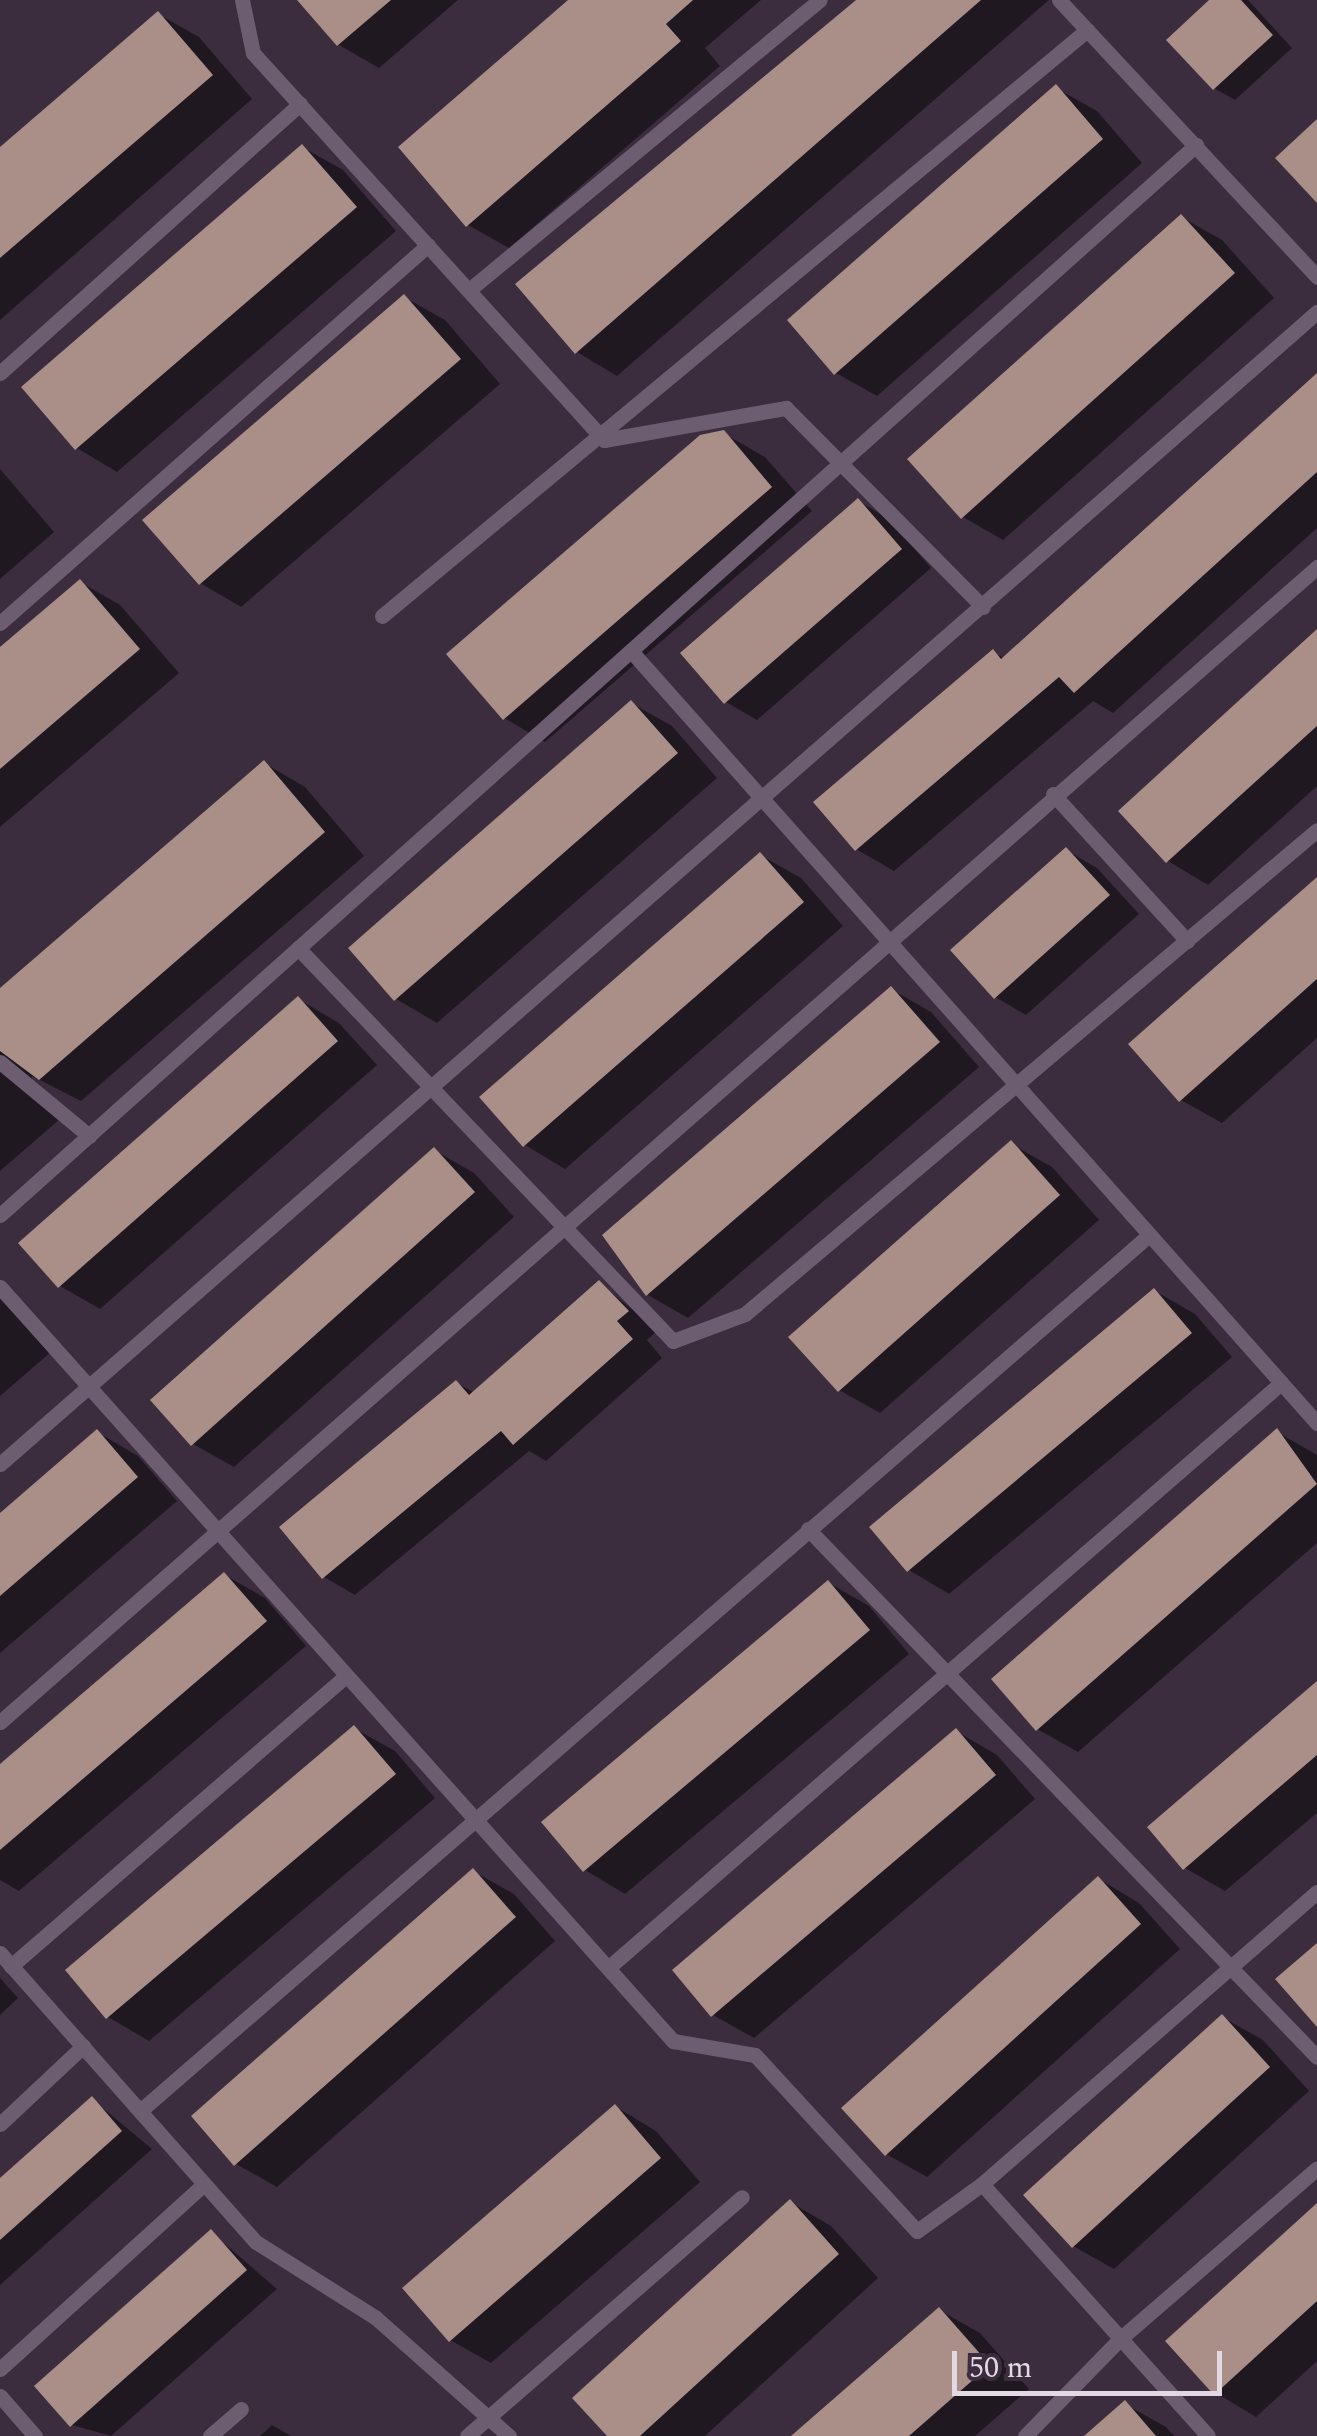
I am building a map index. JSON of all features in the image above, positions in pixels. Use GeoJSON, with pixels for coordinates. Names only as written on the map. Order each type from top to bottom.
{"type":"FeatureCollection","features":[{"type":"Feature","properties":{"kind":"lane"},"geometry":{"type":"LineString","coordinates":[[242,0],[253,53],[604,440]]}},
{"type":"Feature","properties":{"kind":"lane"},"geometry":{"type":"LineString","coordinates":[[469,290],[819,0]]}},
{"type":"Feature","properties":{"kind":"lane"},"geometry":{"type":"LineString","coordinates":[[1059,0],[1317,277]]}},
{"type":"Feature","properties":{"kind":"lane"},"geometry":{"type":"LineString","coordinates":[[382,616],[604,440],[1087,30]]}},
{"type":"Feature","properties":{"kind":"lane"},"geometry":{"type":"LineString","coordinates":[[0,373],[300,104]]}},
{"type":"Feature","properties":{"kind":"lane"},"geometry":{"type":"LineString","coordinates":[[0,1215],[1196,146]]}},
{"type":"Feature","properties":{"kind":"lane"},"geometry":{"type":"LineString","coordinates":[[0,623],[428,244]]}},
{"type":"Feature","properties":{"kind":"lane"},"geometry":{"type":"LineString","coordinates":[[0,1464],[758,794],[982,608],[1317,312]]}},
{"type":"Feature","properties":{"kind":"lane"},"geometry":{"type":"LineString","coordinates":[[604,440],[786,408],[982,608]]}},
{"type":"Feature","properties":{"kind":"lane"},"geometry":{"type":"LineString","coordinates":[[0,1722],[220,1534],[886,938],[1317,567]]}},
{"type":"Feature","properties":{"kind":"lane"},"geometry":{"type":"LineString","coordinates":[[631,651],[1317,1424]]}},
{"type":"Feature","properties":{"kind":"lane"},"geometry":{"type":"LineString","coordinates":[[1052,794],[1187,940]]}},
{"type":"Feature","properties":{"kind":"lane"},"geometry":{"type":"LineString","coordinates":[[298,948],[673,1341],[745,1314],[1317,830]]}},
{"type":"Feature","properties":{"kind":"lane"},"geometry":{"type":"LineString","coordinates":[[0,1062],[88,1136]]}},
{"type":"Feature","properties":{"kind":"lane"},"geometry":{"type":"LineString","coordinates":[[140,2111],[1149,1235]]}},
{"type":"Feature","properties":{"kind":"lane"},"geometry":{"type":"LineString","coordinates":[[0,1286],[673,2041],[755,2055],[917,2231],[982,2184],[1317,1892]]}},
{"type":"Feature","properties":{"kind":"lane"},"geometry":{"type":"LineString","coordinates":[[608,1968],[1281,1383]]}},
{"type":"Feature","properties":{"kind":"lane"},"geometry":{"type":"LineString","coordinates":[[808,1529],[1317,2056]]}},
{"type":"Feature","properties":{"kind":"lane"},"geometry":{"type":"LineString","coordinates":[[346,1676],[6,1959],[256,2242],[376,2318],[509,2436]]}},
{"type":"Feature","properties":{"kind":"lane"},"geometry":{"type":"LineString","coordinates":[[0,2124],[83,2046]]}},
{"type":"Feature","properties":{"kind":"lane"},"geometry":{"type":"LineString","coordinates":[[1025,2436],[1121,2338],[1317,2168]]}},
{"type":"Feature","properties":{"kind":"lane"},"geometry":{"type":"LineString","coordinates":[[0,2369],[204,2184]]}},
{"type":"Feature","properties":{"kind":"lane"},"geometry":{"type":"LineString","coordinates":[[982,2184],[1208,2436]]}},
{"type":"Feature","properties":{"kind":"lane"},"geometry":{"type":"LineString","coordinates":[[468,2436],[742,2197]]}},
{"type":"Feature","properties":{"kind":"lane"},"geometry":{"type":"LineString","coordinates":[[0,2396],[35,2436]]}},
{"type":"Feature","properties":{"kind":"lane"},"geometry":{"type":"LineString","coordinates":[[210,2436],[241,2409]]}},
{"type":"Feature","properties":{"kind":"building"},"geometry":{"type":"Polygon","coordinates":[[[297,0],[391,0],[337,46],[297,0]]]}},
{"type":"Feature","properties":{"kind":"building"},"geometry":{"type":"Polygon","coordinates":[[[568,0],[693,0],[666,24],[681,41],[466,227],[398,147],[568,0]]]}},
{"type":"Feature","properties":{"kind":"building"},"geometry":{"type":"Polygon","coordinates":[[[856,0],[981,0],[575,354],[515,284],[856,0]]]}},
{"type":"Feature","properties":{"kind":"building"},"geometry":{"type":"Polygon","coordinates":[[[1209,0],[1241,0],[1273,35],[1213,90],[1166,40],[1209,0]]]}},
{"type":"Feature","properties":{"kind":"building"},"geometry":{"type":"Polygon","coordinates":[[[158,11],[213,75],[0,258],[0,147],[158,11]]]}},
{"type":"Feature","properties":{"kind":"building"},"geometry":{"type":"Polygon","coordinates":[[[1056,84],[1103,139],[834,375],[787,320],[1056,84]]]}},
{"type":"Feature","properties":{"kind":"building"},"geometry":{"type":"Polygon","coordinates":[[[1317,119],[1317,203],[1275,158],[1317,119]]]}},
{"type":"Feature","properties":{"kind":"building"},"geometry":{"type":"Polygon","coordinates":[[[302,144],[357,207],[75,450],[21,387],[302,144]]]}},
{"type":"Feature","properties":{"kind":"building"},"geometry":{"type":"Polygon","coordinates":[[[1181,214],[1235,273],[961,519],[907,459],[1181,214]]]}},
{"type":"Feature","properties":{"kind":"building"},"geometry":{"type":"Polygon","coordinates":[[[404,294],[461,359],[199,585],[142,520],[404,294]]]}},
{"type":"Feature","properties":{"kind":"building"},"geometry":{"type":"Polygon","coordinates":[[[1317,373],[1317,472],[1074,693],[1059,677],[855,851],[813,802],[993,649],[1001,659],[1317,373]]]}},
{"type":"Feature","properties":{"kind":"building"},"geometry":{"type":"Polygon","coordinates":[[[724,430],[772,487],[503,720],[446,654],[700,435],[724,430]]]}},
{"type":"Feature","properties":{"kind":"building"},"geometry":{"type":"Polygon","coordinates":[[[858,498],[902,549],[724,704],[680,653],[858,498]]]}},
{"type":"Feature","properties":{"kind":"building"},"geometry":{"type":"Polygon","coordinates":[[[80,579],[140,649],[0,769],[0,647],[80,579]]]}},
{"type":"Feature","properties":{"kind":"building"},"geometry":{"type":"Polygon","coordinates":[[[1317,629],[1317,726],[1166,863],[1118,811],[1317,629]]]}},
{"type":"Feature","properties":{"kind":"building"},"geometry":{"type":"Polygon","coordinates":[[[631,700],[678,753],[394,1001],[348,948],[631,700]]]}},
{"type":"Feature","properties":{"kind":"building"},"geometry":{"type":"Polygon","coordinates":[[[264,760],[325,832],[39,1080],[0,1051],[0,988],[264,760]]]}},
{"type":"Feature","properties":{"kind":"building"},"geometry":{"type":"Polygon","coordinates":[[[1066,847],[1110,895],[994,999],[950,950],[1066,847]]]}},
{"type":"Feature","properties":{"kind":"building"},"geometry":{"type":"Polygon","coordinates":[[[760,852],[804,902],[523,1147],[479,1097],[760,852]]]}},
{"type":"Feature","properties":{"kind":"building"},"geometry":{"type":"Polygon","coordinates":[[[1317,877],[1317,979],[1179,1102],[1128,1044],[1317,877]]]}},
{"type":"Feature","properties":{"kind":"building"},"geometry":{"type":"Polygon","coordinates":[[[891,986],[940,1042],[646,1296],[602,1235],[891,986]]]}},
{"type":"Feature","properties":{"kind":"building"},"geometry":{"type":"Polygon","coordinates":[[[298,996],[338,1041],[58,1288],[18,1243],[298,996]]]}},
{"type":"Feature","properties":{"kind":"building"},"geometry":{"type":"Polygon","coordinates":[[[1011,1140],[1060,1195],[838,1392],[788,1337],[1011,1140]]]}},
{"type":"Feature","properties":{"kind":"building"},"geometry":{"type":"Polygon","coordinates":[[[434,1147],[475,1192],[191,1446],[150,1400],[434,1147]]]}},
{"type":"Feature","properties":{"kind":"building"},"geometry":{"type":"Polygon","coordinates":[[[599,1280],[629,1311],[617,1321],[633,1339],[513,1445],[501,1431],[322,1579],[279,1527],[456,1380],[469,1395],[599,1280]]]}},
{"type":"Feature","properties":{"kind":"building"},"geometry":{"type":"Polygon","coordinates":[[[1154,1288],[1192,1333],[907,1572],[869,1527],[1154,1288]]]}},
{"type":"Feature","properties":{"kind":"building"},"geometry":{"type":"Polygon","coordinates":[[[1277,1428],[1317,1484],[1036,1731],[991,1679],[1277,1428]]]}},
{"type":"Feature","properties":{"kind":"building"},"geometry":{"type":"Polygon","coordinates":[[[97,1429],[138,1477],[0,1596],[0,1513],[97,1429]]]}},
{"type":"Feature","properties":{"kind":"building"},"geometry":{"type":"Polygon","coordinates":[[[224,1572],[267,1621],[0,1850],[0,1764],[224,1572]]]}},
{"type":"Feature","properties":{"kind":"building"},"geometry":{"type":"Polygon","coordinates":[[[828,1580],[870,1630],[583,1872],[541,1822],[828,1580]]]}},
{"type":"Feature","properties":{"kind":"building"},"geometry":{"type":"Polygon","coordinates":[[[1317,1681],[1317,1755],[1183,1870],[1147,1827],[1317,1681]]]}},
{"type":"Feature","properties":{"kind":"building"},"geometry":{"type":"Polygon","coordinates":[[[354,1725],[396,1774],[106,2019],[65,1970],[354,1725]]]}},
{"type":"Feature","properties":{"kind":"building"},"geometry":{"type":"Polygon","coordinates":[[[956,1728],[996,1775],[711,2017],[672,1970],[956,1728]]]}},
{"type":"Feature","properties":{"kind":"building"},"geometry":{"type":"Polygon","coordinates":[[[473,1868],[516,1917],[234,2166],[191,2116],[473,1868]]]}},
{"type":"Feature","properties":{"kind":"building"},"geometry":{"type":"Polygon","coordinates":[[[1098,1876],[1141,1924],[885,2156],[841,2108],[1098,1876]]]}},
{"type":"Feature","properties":{"kind":"building"},"geometry":{"type":"Polygon","coordinates":[[[1317,1943],[1317,2027],[1275,1979],[1317,1943]]]}},
{"type":"Feature","properties":{"kind":"building"},"geometry":{"type":"Polygon","coordinates":[[[1222,2014],[1270,2067],[1072,2248],[1023,2195],[1222,2014]]]}},
{"type":"Feature","properties":{"kind":"building"},"geometry":{"type":"Polygon","coordinates":[[[92,2096],[122,2131],[0,2240],[0,2178],[92,2096]]]}},
{"type":"Feature","properties":{"kind":"building"},"geometry":{"type":"Polygon","coordinates":[[[615,2104],[661,2158],[449,2342],[402,2288],[615,2104]]]}},
{"type":"Feature","properties":{"kind":"building"},"geometry":{"type":"Polygon","coordinates":[[[790,2199],[839,2254],[640,2436],[607,2436],[572,2398],[790,2199]]]}},
{"type":"Feature","properties":{"kind":"building"},"geometry":{"type":"Polygon","coordinates":[[[1317,2203],[1317,2301],[1214,2395],[1165,2341],[1317,2203]]]}},
{"type":"Feature","properties":{"kind":"building"},"geometry":{"type":"Polygon","coordinates":[[[211,2229],[247,2270],[70,2427],[34,2386],[211,2229]]]}},
{"type":"Feature","properties":{"kind":"building"},"geometry":{"type":"Polygon","coordinates":[[[939,2307],[990,2365],[909,2436],[791,2436],[939,2307]]]}},
{"type":"Feature","properties":{"kind":"building"},"geometry":{"type":"Polygon","coordinates":[[[1125,2400],[1156,2436],[1084,2436],[1125,2400]]]}}]}
